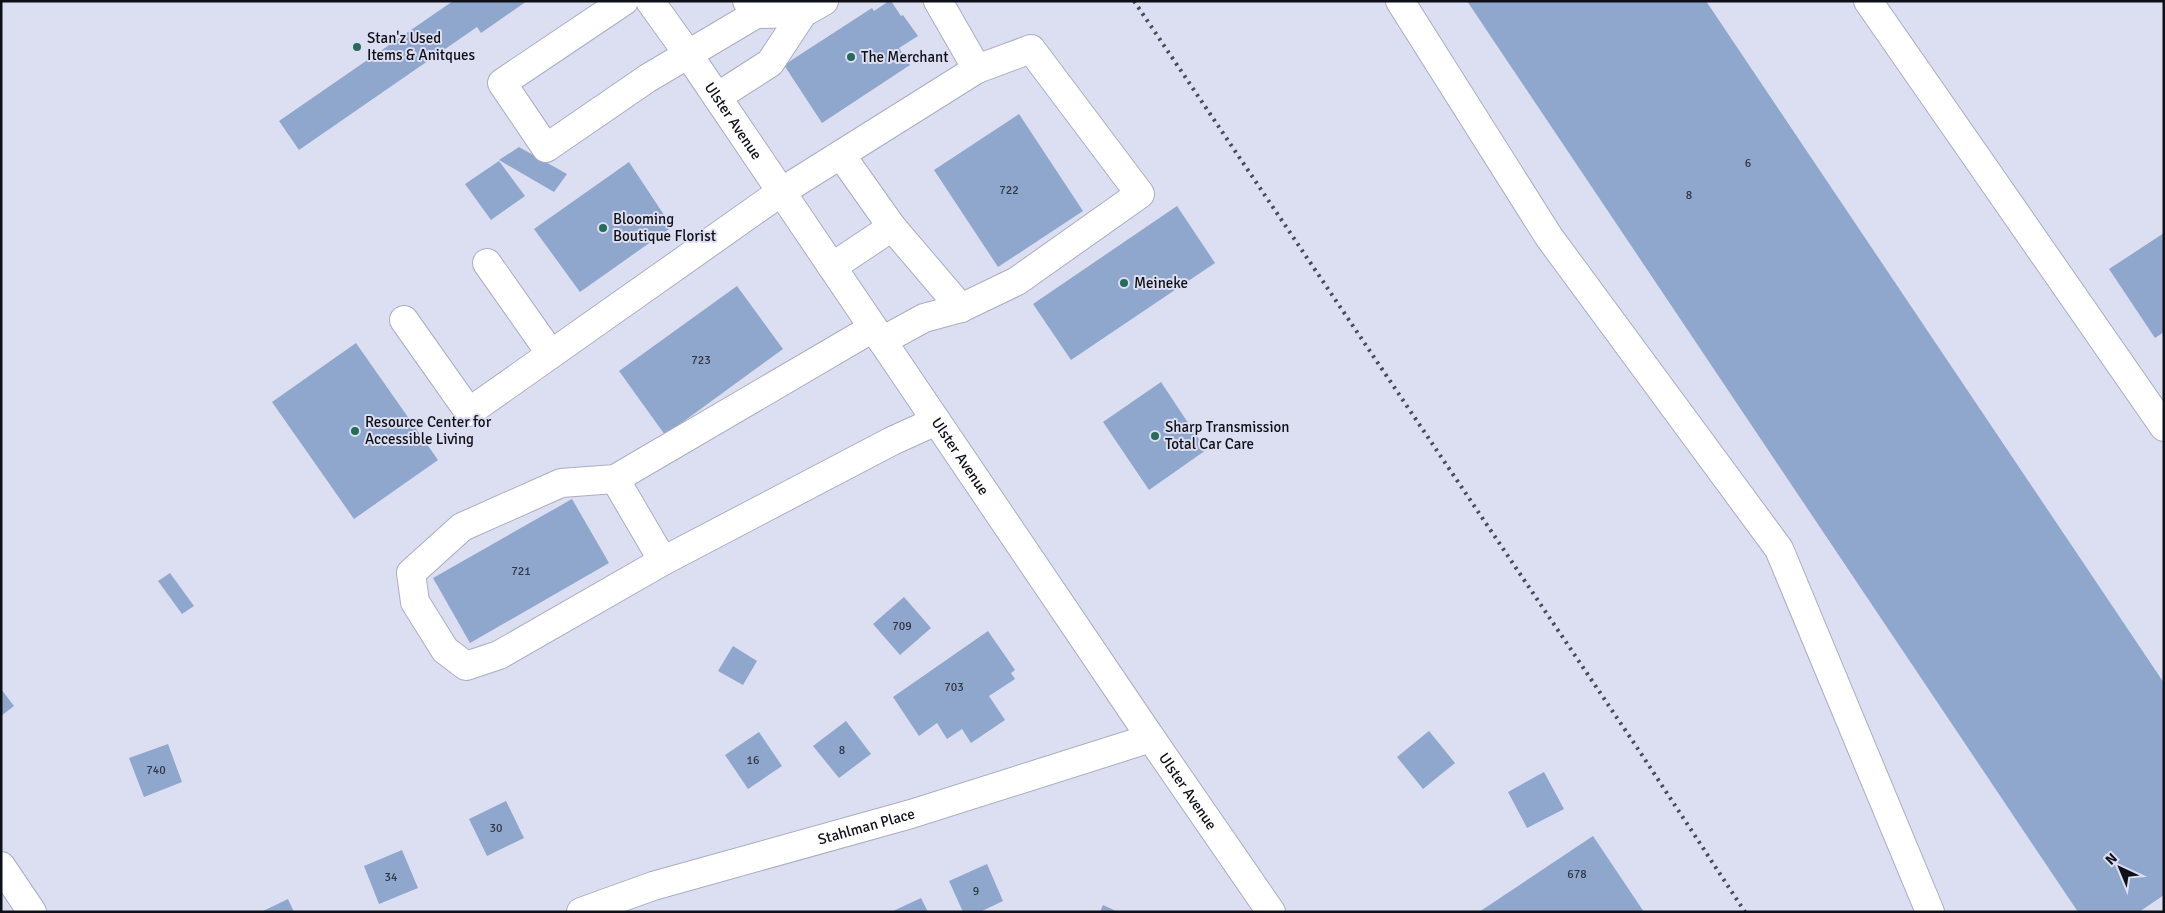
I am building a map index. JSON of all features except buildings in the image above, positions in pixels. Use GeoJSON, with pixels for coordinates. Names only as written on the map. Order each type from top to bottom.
{"type":"FeatureCollection","features":[{"type":"Feature","properties":{"kind":"main road"},"geometry":{"type":"LineString","coordinates":[[624,1],[502,83],[546,148],[648,78],[688,54],[751,8],[814,7]]}},
{"type":"Feature","properties":{"kind":"main road","name":"Ulster Avenue"},"geometry":{"type":"LineString","coordinates":[[650,1],[688,54],[877,335],[1271,912]]}},
{"type":"Feature","properties":{"kind":"main road"},"geometry":{"type":"LineString","coordinates":[[938,1],[977,69]]}},
{"type":"Feature","properties":{"kind":"main road"},"geometry":{"type":"LineString","coordinates":[[1400,1],[1549,237],[1779,549],[1930,912]]}},
{"type":"Feature","properties":{"kind":"main road"},"geometry":{"type":"LineString","coordinates":[[1868,1],[2164,426]]}},
{"type":"Feature","properties":{"kind":"main road"},"geometry":{"type":"LineString","coordinates":[[717,97],[770,63],[814,7]]}},
{"type":"Feature","properties":{"kind":"main road"},"geometry":{"type":"LineString","coordinates":[[404,320],[469,412],[781,192],[977,69],[1031,49],[1140,194],[1016,281],[961,308],[924,318],[877,335],[616,479],[561,483],[462,527],[411,574],[415,602],[445,650],[466,666],[499,655],[663,561],[892,441],[936,421]]}},
{"type":"Feature","properties":{"kind":"main road"},"geometry":{"type":"LineString","coordinates":[[840,155],[892,227],[961,308]]}},
{"type":"Feature","properties":{"kind":"main road"},"geometry":{"type":"LineString","coordinates":[[832,267],[892,227]]}},
{"type":"Feature","properties":{"kind":"main road"},"geometry":{"type":"LineString","coordinates":[[487,263],[551,354]]}},
{"type":"Feature","properties":{"kind":"main road"},"geometry":{"type":"LineString","coordinates":[[616,479],[663,561]]}},
{"type":"Feature","properties":{"kind":"main road","name":"Stahlman Place"},"geometry":{"type":"LineString","coordinates":[[581,912],[652,886],[911,814],[1151,738]]}},
{"type":"Feature","properties":{"kind":"main road"},"geometry":{"type":"LineString","coordinates":[[1,866],[32,912]]}},
{"type":"Feature","properties":{"kind":"railway"},"geometry":{"type":"LineString","coordinates":[[1134,1],[1638,749],[1745,912]]}},
{"type":"Feature","properties":{"kind":"place","name":"Stan'z Used Items & Anitques"},"geometry":{"type":"Point","coordinates":[357,47]}},
{"type":"Feature","properties":{"kind":"place","name":"The Merchant"},"geometry":{"type":"Point","coordinates":[851,57]}},
{"type":"Feature","properties":{"kind":"place","name":"Blooming Boutique Florist"},"geometry":{"type":"Point","coordinates":[603,228]}},
{"type":"Feature","properties":{"kind":"place","name":"Meineke"},"geometry":{"type":"Point","coordinates":[1124,283]}},
{"type":"Feature","properties":{"kind":"place","name":"Resource Center for Accessible Living"},"geometry":{"type":"Point","coordinates":[355,431]}},
{"type":"Feature","properties":{"kind":"place","name":"Sharp Transmission Total Car Care"},"geometry":{"type":"Point","coordinates":[1155,436]}}]}
